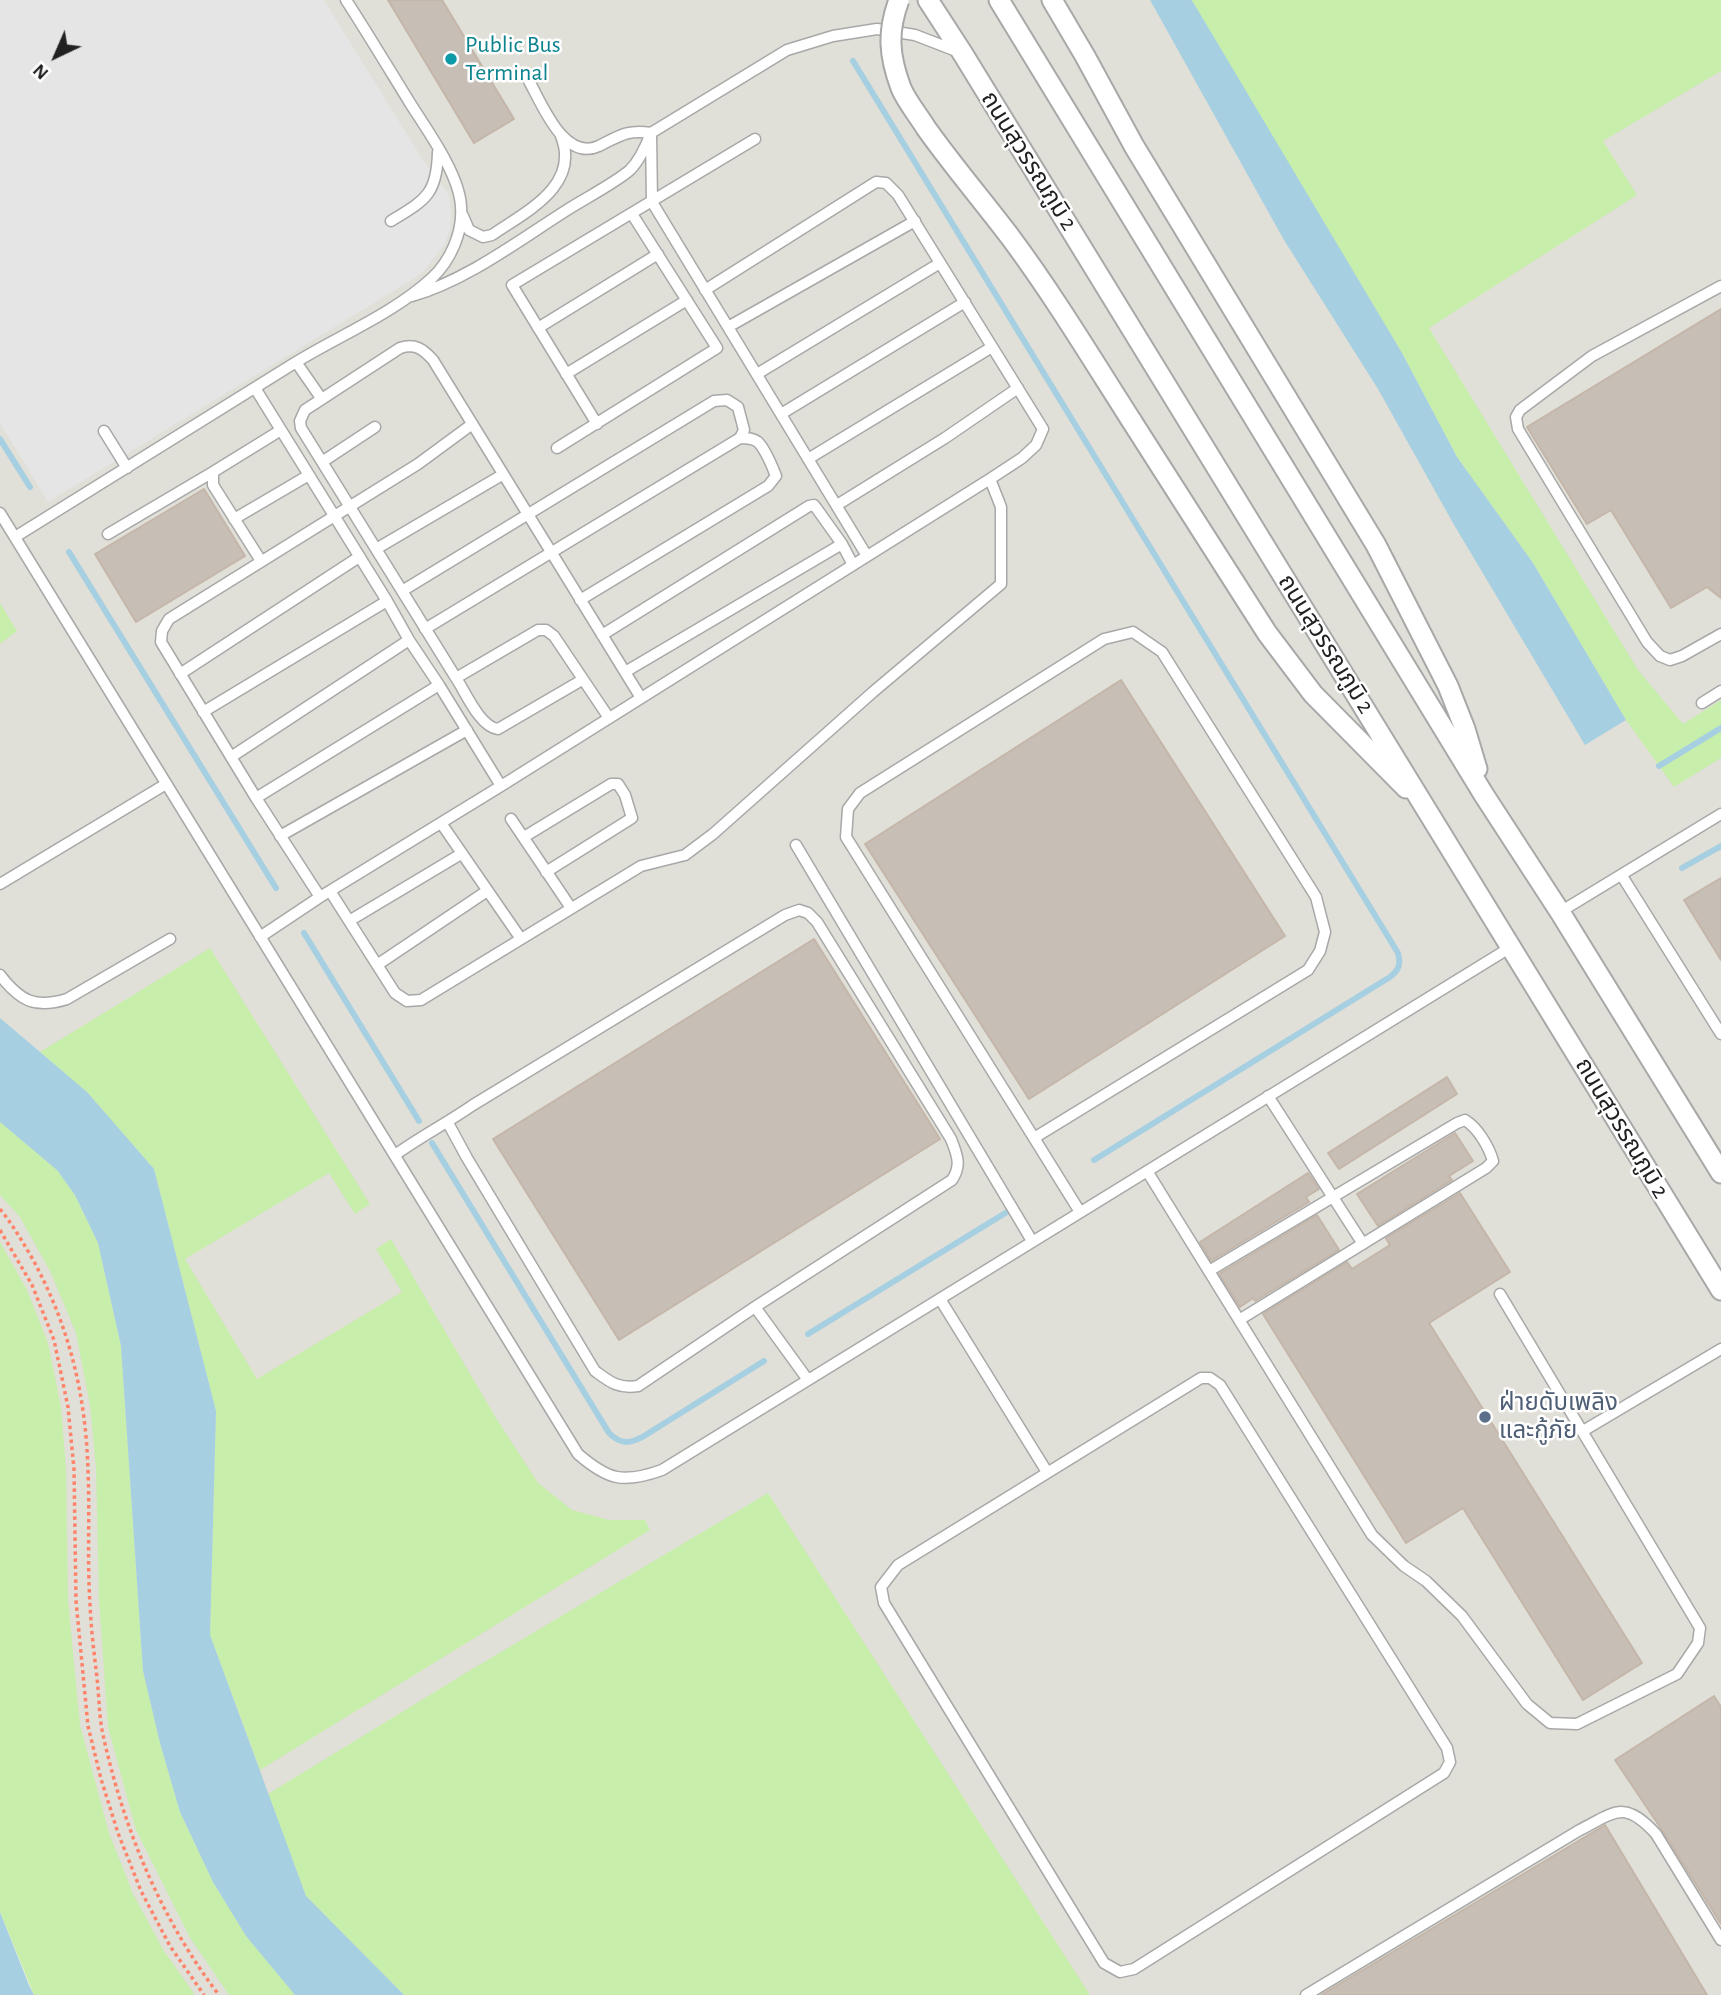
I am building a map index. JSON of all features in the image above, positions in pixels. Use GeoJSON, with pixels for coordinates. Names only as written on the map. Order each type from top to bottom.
{"type":"FeatureCollection","features":[{"type":"Feature","properties":{"kind":"street"},"geometry":{"type":"LineString","coordinates":[[899,0],[892,20],[891,43],[893,66],[902,91],[937,143],[1040,279],[1267,633],[1313,694],[1427,808]]}},
{"type":"Feature","properties":{"kind":"street","name":"ถนนสุวรรณภูมิ 2"},"geometry":{"type":"LineString","coordinates":[[928,0],[1721,1290]]}},
{"type":"Feature","properties":{"kind":"street"},"geometry":{"type":"LineString","coordinates":[[999,0],[1484,795],[1560,912],[1721,1174]]}},
{"type":"Feature","properties":{"kind":"street"},"geometry":{"type":"LineString","coordinates":[[1052,0],[1134,146],[1376,545],[1442,674],[1465,729],[1484,795]]}},
{"type":"Feature","properties":{"kind":"lane"},"geometry":{"type":"LineString","coordinates":[[15,537],[296,362],[408,298],[443,265],[461,225],[461,204],[454,180],[438,148],[346,0]]}},
{"type":"Feature","properties":{"kind":"lane"},"geometry":{"type":"LineString","coordinates":[[408,298],[430,291],[460,276],[630,170],[643,152],[651,133],[787,50],[833,36],[877,29],[915,35],[963,54]]}},
{"type":"Feature","properties":{"kind":"lane"},"geometry":{"type":"LineString","coordinates":[[461,212],[469,230],[483,237],[492,235],[547,196],[557,184],[564,168],[565,149],[560,133],[529,81]]}},
{"type":"Feature","properties":{"kind":"lane"},"geometry":{"type":"LineString","coordinates":[[560,133],[573,145],[584,149],[596,147],[628,132],[651,133]]}},
{"type":"Feature","properties":{"kind":"lane"},"geometry":{"type":"LineString","coordinates":[[651,133],[652,202],[867,556]]}},
{"type":"Feature","properties":{"kind":"lane"},"geometry":{"type":"LineString","coordinates":[[597,424],[512,285],[755,139]]}},
{"type":"Feature","properties":{"kind":"lane"},"geometry":{"type":"LineString","coordinates":[[391,221],[419,204],[428,195],[435,183],[438,169],[438,148]]}},
{"type":"Feature","properties":{"kind":"lane"},"geometry":{"type":"LineString","coordinates":[[260,937],[990,479],[1037,445],[1043,429],[915,221],[898,195],[886,183],[876,182],[705,290]]}},
{"type":"Feature","properties":{"kind":"lane"},"geometry":{"type":"LineString","coordinates":[[556,449],[717,348],[632,214]]}},
{"type":"Feature","properties":{"kind":"lane"},"geometry":{"type":"LineString","coordinates":[[728,327],[915,221]]}},
{"type":"Feature","properties":{"kind":"lane"},"geometry":{"type":"LineString","coordinates":[[538,328],[658,254]]}},
{"type":"Feature","properties":{"kind":"lane"},"geometry":{"type":"LineString","coordinates":[[757,374],[940,263]]}},
{"type":"Feature","properties":{"kind":"lane"},"geometry":{"type":"LineString","coordinates":[[1721,286],[1592,356],[1520,410],[1517,417],[1518,429],[1647,642],[1660,656],[1670,660],[1682,656],[1721,634]]}},
{"type":"Feature","properties":{"kind":"lane"},"geometry":{"type":"LineString","coordinates":[[566,374],[687,300]]}},
{"type":"Feature","properties":{"kind":"lane"},"geometry":{"type":"LineString","coordinates":[[781,414],[965,302]]}},
{"type":"Feature","properties":{"kind":"lane"},"geometry":{"type":"LineString","coordinates":[[582,680],[498,729],[491,728],[484,722],[301,428],[300,421],[305,410],[400,348],[411,345],[422,350],[433,360],[641,698]]}},
{"type":"Feature","properties":{"kind":"lane"},"geometry":{"type":"LineString","coordinates":[[808,458],[992,347]]}},
{"type":"Feature","properties":{"kind":"lane"},"geometry":{"type":"LineString","coordinates":[[296,362],[321,398]]}},
{"type":"Feature","properties":{"kind":"lane"},"geometry":{"type":"LineString","coordinates":[[255,388],[387,601],[408,640],[501,786]]}},
{"type":"Feature","properties":{"kind":"lane"},"geometry":{"type":"LineString","coordinates":[[837,505],[1018,388]]}},
{"type":"Feature","properties":{"kind":"lane"},"geometry":{"type":"LineString","coordinates":[[402,591],[714,401],[727,400],[738,407],[744,430],[740,438]]}},
{"type":"Feature","properties":{"kind":"lane"},"geometry":{"type":"LineString","coordinates":[[320,897],[180,674],[161,642],[162,631],[169,619],[418,464],[471,425]]}},
{"type":"Feature","properties":{"kind":"lane"},"geometry":{"type":"LineString","coordinates":[[321,462],[374,427]]}},
{"type":"Feature","properties":{"kind":"lane"},"geometry":{"type":"LineString","coordinates":[[104,430],[127,468]]}},
{"type":"Feature","properties":{"kind":"lane"},"geometry":{"type":"LineString","coordinates":[[108,534],[281,430]]}},
{"type":"Feature","properties":{"kind":"lane"},"geometry":{"type":"LineString","coordinates":[[425,629],[740,438],[751,438],[758,442],[776,476],[768,486],[580,600]]}},
{"type":"Feature","properties":{"kind":"lane"},"geometry":{"type":"LineString","coordinates":[[213,472],[213,485],[261,561]]}},
{"type":"Feature","properties":{"kind":"lane"},"geometry":{"type":"LineString","coordinates":[[234,519],[309,475]]}},
{"type":"Feature","properties":{"kind":"lane"},"geometry":{"type":"LineString","coordinates":[[376,549],[502,475]]}},
{"type":"Feature","properties":{"kind":"lane"},"geometry":{"type":"LineString","coordinates":[[330,891],[395,993],[407,1001],[421,1000],[641,866],[685,855],[713,834],[873,692],[1001,584],[1001,507],[990,479]]}},
{"type":"Feature","properties":{"kind":"lane"},"geometry":{"type":"LineString","coordinates":[[602,635],[809,506],[814,505],[817,509],[842,544],[853,565]]}},
{"type":"Feature","properties":{"kind":"lane"},"geometry":{"type":"LineString","coordinates":[[0,513],[578,1454],[598,1471],[620,1478],[642,1477],[662,1470],[1511,947]]}},
{"type":"Feature","properties":{"kind":"lane"},"geometry":{"type":"LineString","coordinates":[[625,672],[842,544]]}},
{"type":"Feature","properties":{"kind":"lane"},"geometry":{"type":"LineString","coordinates":[[180,674],[359,557]]}},
{"type":"Feature","properties":{"kind":"lane"},"geometry":{"type":"LineString","coordinates":[[203,712],[387,601]]}},
{"type":"Feature","properties":{"kind":"lane"},"geometry":{"type":"LineString","coordinates":[[456,678],[537,630],[546,630],[554,636],[609,718]]}},
{"type":"Feature","properties":{"kind":"lane"},"geometry":{"type":"LineString","coordinates":[[1034,1138],[1308,970],[1320,951],[1325,932],[1316,897],[1161,652],[1133,632],[1104,639],[860,793],[848,809],[846,837],[1080,1212]]}},
{"type":"Feature","properties":{"kind":"lane"},"geometry":{"type":"LineString","coordinates":[[231,757],[408,640]]}},
{"type":"Feature","properties":{"kind":"lane"},"geometry":{"type":"LineString","coordinates":[[256,798],[439,685]]}},
{"type":"Feature","properties":{"kind":"lane"},"geometry":{"type":"LineString","coordinates":[[1702,704],[1721,691]]}},
{"type":"Feature","properties":{"kind":"lane"},"geometry":{"type":"LineString","coordinates":[[280,836],[467,730]]}},
{"type":"Feature","properties":{"kind":"lane"},"geometry":{"type":"LineString","coordinates":[[0,884],[166,784]]}},
{"type":"Feature","properties":{"kind":"lane"},"geometry":{"type":"LineString","coordinates":[[524,837],[611,784],[618,784],[625,795],[632,818],[546,872]]}},
{"type":"Feature","properties":{"kind":"lane"},"geometry":{"type":"LineString","coordinates":[[1560,912],[1721,814]]}},
{"type":"Feature","properties":{"kind":"lane"},"geometry":{"type":"LineString","coordinates":[[511,819],[571,908]]}},
{"type":"Feature","properties":{"kind":"lane"},"geometry":{"type":"LineString","coordinates":[[441,823],[521,939]]}},
{"type":"Feature","properties":{"kind":"lane"},"geometry":{"type":"LineString","coordinates":[[796,845],[1032,1241]]}},
{"type":"Feature","properties":{"kind":"lane"},"geometry":{"type":"LineString","coordinates":[[349,921],[461,854]]}},
{"type":"Feature","properties":{"kind":"lane"},"geometry":{"type":"LineString","coordinates":[[1622,876],[1720,1031]]}},
{"type":"Feature","properties":{"kind":"lane"},"geometry":{"type":"LineString","coordinates":[[377,965],[487,891]]}},
{"type":"Feature","properties":{"kind":"lane"},"geometry":{"type":"LineString","coordinates":[[395,1155],[785,915],[799,910],[808,913],[817,922],[951,1139],[959,1157],[958,1171],[951,1180],[638,1386],[625,1388],[609,1382],[595,1371],[448,1123]]}},
{"type":"Feature","properties":{"kind":"lane"},"geometry":{"type":"LineString","coordinates":[[0,975],[6,983],[34,1004],[51,1004],[67,999],[170,939]]}},
{"type":"Feature","properties":{"kind":"lane"},"geometry":{"type":"LineString","coordinates":[[1268,1096],[1363,1244]]}},
{"type":"Feature","properties":{"kind":"lane"},"geometry":{"type":"LineString","coordinates":[[1209,1271],[1457,1123],[1465,1120],[1471,1123],[1490,1150],[1493,1161],[1486,1168],[1239,1320]]}},
{"type":"Feature","properties":{"kind":"lane"},"geometry":{"type":"LineString","coordinates":[[1147,1171],[1372,1535],[1462,1616],[1527,1704],[1550,1723],[1577,1724],[1677,1674],[1698,1643],[1700,1628],[1500,1294]]}},
{"type":"Feature","properties":{"kind":"lane"},"geometry":{"type":"LineString","coordinates":[[940,1299],[1047,1472]]}},
{"type":"Feature","properties":{"kind":"lane"},"geometry":{"type":"LineString","coordinates":[[755,1307],[808,1380]]}},
{"type":"Feature","properties":{"kind":"lane"},"geometry":{"type":"LineString","coordinates":[[1583,1431],[1721,1349]]}},
{"type":"Feature","properties":{"kind":"lane"},"geometry":{"type":"LineString","coordinates":[[1210,1377],[1220,1385],[1447,1748],[1450,1762],[1444,1773],[1134,1969],[1119,1972],[1104,1963],[1097,1952],[884,1603],[881,1587],[898,1565],[1047,1472],[1202,1378],[1210,1377]]}},
{"type":"Feature","properties":{"kind":"lane"},"geometry":{"type":"LineString","coordinates":[[1306,1995],[1612,1813],[1632,1812],[1656,1833],[1721,1940]]}},
{"type":"Feature","properties":{"kind":"path"},"geometry":{"type":"LineString","coordinates":[[0,1209],[12,1224],[44,1280],[68,1337],[83,1407],[88,1469],[89,1602],[102,1727],[114,1779],[130,1830],[153,1886],[183,1941],[219,1995]]}},
{"type":"Feature","properties":{"kind":"path"},"geometry":{"type":"LineString","coordinates":[[0,1230],[32,1285],[54,1340],[68,1407],[74,1469],[77,1615],[88,1726],[101,1779],[118,1833],[141,1891],[170,1946],[204,1995]]}},
{"type":"Feature","properties":{"kind":"shaded area"},"geometry":{"type":"Polygon","coordinates":[[[0,0],[1721,0],[1721,1995],[94,1995],[0,1742],[0,0]]]}},
{"type":"Feature","properties":{"kind":"shaded area"},"geometry":{"type":"Polygon","coordinates":[[[0,0],[324,0],[423,160],[449,194],[450,229],[445,244],[423,272],[410,281],[48,502],[0,423],[0,0]]]}},
{"type":"Feature","properties":{"kind":"green space"},"geometry":{"type":"Polygon","coordinates":[[[1191,0],[1721,0],[1721,71],[1603,141],[1637,195],[1429,328],[1638,670],[1683,724],[1721,700],[1721,758],[1674,787],[1626,720],[1533,563],[1457,457],[1402,353],[1191,0]]]}},
{"type":"Feature","properties":{"kind":"green space"},"geometry":{"type":"Polygon","coordinates":[[[0,603],[17,631],[0,644],[0,603]]]}},
{"type":"Feature","properties":{"kind":"green space"},"geometry":{"type":"Polygon","coordinates":[[[210,948],[370,1204],[355,1214],[329,1173],[185,1259],[257,1379],[402,1292],[376,1249],[391,1239],[496,1418],[538,1483],[572,1510],[609,1520],[645,1520],[650,1530],[260,1770],[210,1635],[216,1411],[154,1169],[87,1092],[40,1052],[210,948]]]}},
{"type":"Feature","properties":{"kind":"green space"},"geometry":{"type":"Polygon","coordinates":[[[0,1122],[57,1170],[75,1195],[98,1243],[121,1346],[143,1671],[160,1743],[180,1812],[213,1882],[246,1936],[295,1995],[229,1995],[189,1936],[136,1830],[108,1727],[99,1600],[96,1468],[90,1405],[76,1333],[51,1273],[20,1217],[0,1195],[0,1122]]]}},
{"type":"Feature","properties":{"kind":"green space"},"geometry":{"type":"Polygon","coordinates":[[[0,1242],[27,1290],[48,1343],[61,1407],[66,1469],[68,1600],[80,1725],[109,1833],[133,1894],[164,1951],[195,1995],[34,1995],[0,1912],[0,1242]]]}},
{"type":"Feature","properties":{"kind":"green space"},"geometry":{"type":"Polygon","coordinates":[[[768,1493],[1090,1995],[404,1995],[306,1896],[268,1794],[768,1493]]]}},
{"type":"Feature","properties":{"kind":"water"},"geometry":{"type":"Polygon","coordinates":[[[1150,0],[1193,2],[1402,353],[1457,457],[1533,563],[1626,720],[1585,745],[1453,523],[1378,389],[1284,240],[1150,0]]]}},
{"type":"Feature","properties":{"kind":"water"},"geometry":{"type":"Polygon","coordinates":[[[0,1018],[87,1092],[154,1169],[216,1411],[210,1635],[306,1896],[404,1995],[295,1995],[246,1936],[213,1882],[180,1812],[143,1671],[121,1346],[98,1243],[75,1195],[57,1170],[0,1122],[0,1018]]]}},
{"type":"Feature","properties":{"kind":"water"},"geometry":{"type":"Polygon","coordinates":[[[0,1912],[29,1985],[34,1995],[0,1995],[0,1912]]]}},
{"type":"Feature","properties":{"kind":"building","name":"Public Bus Terminal"},"geometry":{"type":"Polygon","coordinates":[[[388,0],[442,0],[514,119],[474,143],[388,0]]]}},
{"type":"Feature","properties":{"kind":"building"},"geometry":{"type":"Polygon","coordinates":[[[1721,309],[1721,598],[1707,587],[1671,608],[1611,510],[1587,524],[1527,427],[1721,309]]]}},
{"type":"Feature","properties":{"kind":"building"},"geometry":{"type":"Polygon","coordinates":[[[204,489],[245,556],[136,622],[95,554],[204,489]]]}},
{"type":"Feature","properties":{"kind":"building"},"geometry":{"type":"Polygon","coordinates":[[[1121,680],[1285,936],[1029,1099],[865,844],[1121,680]]]}},
{"type":"Feature","properties":{"kind":"building"},"geometry":{"type":"Polygon","coordinates":[[[1721,878],[1721,960],[1684,900],[1721,878]]]}},
{"type":"Feature","properties":{"kind":"building"},"geometry":{"type":"Polygon","coordinates":[[[814,939],[940,1139],[619,1340],[493,1139],[814,939]]]}},
{"type":"Feature","properties":{"kind":"building"},"geometry":{"type":"Polygon","coordinates":[[[1447,1077],[1457,1094],[1339,1169],[1328,1153],[1447,1077]]]}},
{"type":"Feature","properties":{"kind":"building"},"geometry":{"type":"Polygon","coordinates":[[[1455,1133],[1473,1161],[1449,1176],[1452,1180],[1378,1226],[1357,1194],[1455,1133]]]}},
{"type":"Feature","properties":{"kind":"building"},"geometry":{"type":"Polygon","coordinates":[[[1308,1173],[1319,1189],[1306,1197],[1309,1202],[1211,1261],[1200,1242],[1308,1173]]]}},
{"type":"Feature","properties":{"kind":"building"},"geometry":{"type":"Polygon","coordinates":[[[1460,1193],[1510,1272],[1429,1323],[1642,1663],[1583,1700],[1463,1508],[1406,1543],[1263,1314],[1347,1262],[1352,1269],[1390,1245],[1386,1238],[1460,1193]]]}},
{"type":"Feature","properties":{"kind":"building"},"geometry":{"type":"Polygon","coordinates":[[[1317,1215],[1339,1250],[1255,1301],[1253,1298],[1240,1307],[1219,1274],[1317,1215]]]}},
{"type":"Feature","properties":{"kind":"building"},"geometry":{"type":"Polygon","coordinates":[[[1714,1696],[1721,1707],[1721,1924],[1615,1760],[1714,1696]]]}},
{"type":"Feature","properties":{"kind":"building"},"geometry":{"type":"Polygon","coordinates":[[[1605,1825],[1707,1995],[1321,1995],[1605,1825]]]}},
{"type":"Feature","properties":{"kind":"waterway"},"geometry":{"type":"LineString","coordinates":[[853,61],[1399,957],[1399,967],[1390,977],[1094,1160]]}},
{"type":"Feature","properties":{"kind":"waterway"},"geometry":{"type":"LineString","coordinates":[[0,439],[30,487]]}},
{"type":"Feature","properties":{"kind":"waterway"},"geometry":{"type":"LineString","coordinates":[[69,552],[276,888]]}},
{"type":"Feature","properties":{"kind":"waterway"},"geometry":{"type":"LineString","coordinates":[[1659,766],[1721,728]]}},
{"type":"Feature","properties":{"kind":"waterway"},"geometry":{"type":"LineString","coordinates":[[1682,868],[1721,846]]}},
{"type":"Feature","properties":{"kind":"waterway"},"geometry":{"type":"LineString","coordinates":[[304,933],[419,1121]]}},
{"type":"Feature","properties":{"kind":"waterway"},"geometry":{"type":"LineString","coordinates":[[432,1143],[609,1433],[618,1440],[630,1442],[644,1436],[764,1361]]}},
{"type":"Feature","properties":{"kind":"waterway"},"geometry":{"type":"LineString","coordinates":[[808,1334],[1007,1212]]}},
{"type":"Feature","properties":{"kind":"place","name":"Public Bus Terminal"},"geometry":{"type":"Point","coordinates":[451,59]}},
{"type":"Feature","properties":{"kind":"place","name":"ฝ่ายดับเพลิง และกู้ภัย"},"geometry":{"type":"Point","coordinates":[1485,1417]}}]}
